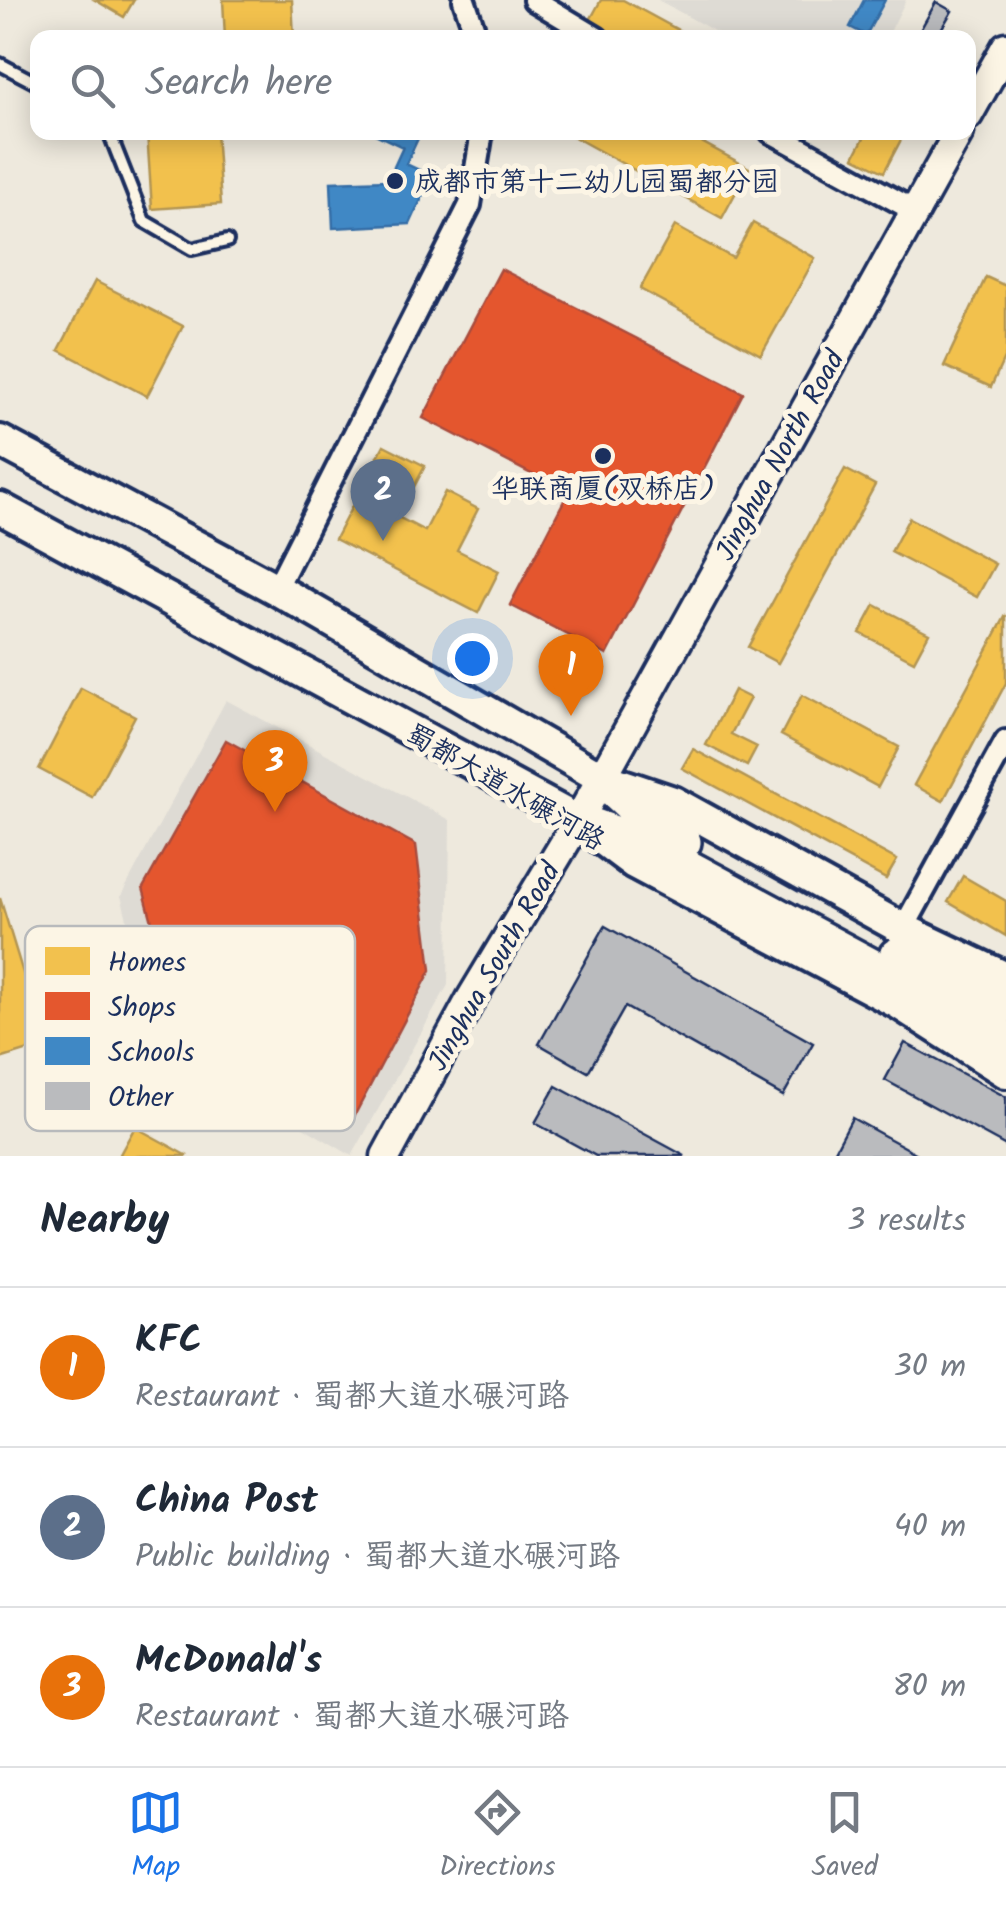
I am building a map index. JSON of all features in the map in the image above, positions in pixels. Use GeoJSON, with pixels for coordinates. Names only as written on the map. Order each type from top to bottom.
{"type":"FeatureCollection","features":[{"type":"Feature","properties":{"kind":"highway"},"geometry":{"type":"LineString","coordinates":[[602,778],[654,827],[892,939],[1006,1004]]}},
{"type":"Feature","properties":{"kind":"highway"},"geometry":{"type":"LineString","coordinates":[[578,821],[645,845],[1006,1039]]}},
{"type":"Feature","properties":{"kind":"highway"},"geometry":{"type":"LineString","coordinates":[[892,939],[1006,1015]]}},
{"type":"Feature","properties":{"kind":"highway"},"geometry":{"type":"LineString","coordinates":[[914,989],[1006,1050]]}},
{"type":"Feature","properties":{"kind":"main road","name":"蜀都大道水碾河路"},"geometry":{"type":"LineString","coordinates":[[0,441],[276,589],[602,778]]}},
{"type":"Feature","properties":{"kind":"main road","name":"蜀都大道水碾河路"},"geometry":{"type":"LineString","coordinates":[[0,508],[578,821],[634,864],[900,1004],[1006,1072]]}},
{"type":"Feature","properties":{"kind":"main road"},"geometry":{"type":"LineString","coordinates":[[892,939],[1006,978]]}},
{"type":"Feature","properties":{"kind":"street"},"geometry":{"type":"LineString","coordinates":[[464,0],[474,30]]}},
{"type":"Feature","properties":{"kind":"street"},"geometry":{"type":"LineString","coordinates":[[534,0],[584,30]]}},
{"type":"Feature","properties":{"kind":"street"},"geometry":{"type":"LineString","coordinates":[[976,101],[1006,47]]}},
{"type":"Feature","properties":{"kind":"street"},"geometry":{"type":"LineString","coordinates":[[276,589],[470,205],[481,140]]}},
{"type":"Feature","properties":{"kind":"street"},"geometry":{"type":"LineString","coordinates":[[786,140],[915,211]]}},
{"type":"Feature","properties":{"kind":"street","name":"Jinghua North Road"},"geometry":{"type":"LineString","coordinates":[[602,778],[954,140]]}},
{"type":"Feature","properties":{"kind":"street"},"geometry":{"type":"LineString","coordinates":[[892,939],[1006,741]]}},
{"type":"Feature","properties":{"kind":"street","name":"Jinghua South Road"},"geometry":{"type":"LineString","coordinates":[[386,1156],[471,999],[602,778]]}},
{"type":"Feature","properties":{"kind":"lane"},"geometry":{"type":"LineString","coordinates":[[0,64],[30,80]]}},
{"type":"Feature","properties":{"kind":"lane"},"geometry":{"type":"LineString","coordinates":[[112,140],[144,221],[192,249],[227,241]]}},
{"type":"Feature","properties":{"kind":"shaded area"},"geometry":{"type":"Polygon","coordinates":[[[658,0],[906,0],[891,30],[712,30],[658,0]]]}},
{"type":"Feature","properties":{"kind":"shaded area"},"geometry":{"type":"Polygon","coordinates":[[[226,700],[450,820],[448,985],[352,1156],[310,1131],[355,1131],[355,926],[129,926],[121,896],[226,700]]]}},
{"type":"Feature","properties":{"kind":"building: Homes"},"geometry":{"type":"Polygon","coordinates":[[[95,0],[134,0],[124,17],[95,0]]]}},
{"type":"Feature","properties":{"kind":"building: Homes"},"geometry":{"type":"Polygon","coordinates":[[[223,0],[292,0],[294,30],[225,30],[223,0]]]}},
{"type":"Feature","properties":{"kind":"building: Homes"},"geometry":{"type":"Polygon","coordinates":[[[601,0],[623,0],[678,30],[604,30],[589,22],[601,0]]]}},
{"type":"Feature","properties":{"kind":"building: Homes"},"geometry":{"type":"Polygon","coordinates":[[[148,140],[217,140],[221,204],[152,209],[148,140]]]}},
{"type":"Feature","properties":{"kind":"building: Homes"},"geometry":{"type":"Polygon","coordinates":[[[580,140],[698,140],[749,168],[722,218],[580,140]]]}},
{"type":"Feature","properties":{"kind":"building: Homes"},"geometry":{"type":"Polygon","coordinates":[[[863,140],[901,140],[884,172],[854,157],[863,140]]]}},
{"type":"Feature","properties":{"kind":"building: Homes"},"geometry":{"type":"Polygon","coordinates":[[[753,223],[815,258],[761,355],[640,289],[675,226],[733,258],[753,223]]]}},
{"type":"Feature","properties":{"kind":"building: Homes"},"geometry":{"type":"Polygon","coordinates":[[[986,277],[1006,286],[1006,354],[991,387],[944,366],[986,277]]]}},
{"type":"Feature","properties":{"kind":"building: Homes"},"geometry":{"type":"Polygon","coordinates":[[[95,281],[183,326],[147,396],[59,350],[95,281]]]}},
{"type":"Feature","properties":{"kind":"building: Homes"},"geometry":{"type":"Polygon","coordinates":[[[384,445],[425,466],[398,517],[425,531],[445,492],[478,509],[457,550],[499,571],[478,613],[335,539],[384,445]]]}},
{"type":"Feature","properties":{"kind":"building: Homes"},"geometry":{"type":"Polygon","coordinates":[[[845,469],[875,485],[778,663],[748,647],[845,469]]]}},
{"type":"Feature","properties":{"kind":"building: Homes"},"geometry":{"type":"Polygon","coordinates":[[[909,518],[995,564],[977,597],[891,552],[909,518]]]}},
{"type":"Feature","properties":{"kind":"building: Homes"},"geometry":{"type":"Polygon","coordinates":[[[875,605],[929,633],[914,661],[860,633],[875,605]]]}},
{"type":"Feature","properties":{"kind":"building: Homes"},"geometry":{"type":"Polygon","coordinates":[[[1006,615],[1006,683],[943,801],[914,785],[1006,615]]]}},
{"type":"Feature","properties":{"kind":"building: Homes"},"geometry":{"type":"Polygon","coordinates":[[[81,688],[135,716],[92,797],[39,769],[81,688]]]}},
{"type":"Feature","properties":{"kind":"building: Homes"},"geometry":{"type":"Polygon","coordinates":[[[734,690],[750,698],[731,734],[757,747],[747,766],[706,745],[734,690]]]}},
{"type":"Feature","properties":{"kind":"building: Homes"},"geometry":{"type":"Polygon","coordinates":[[[802,695],[899,747],[878,787],[781,735],[802,695]]]}},
{"type":"Feature","properties":{"kind":"building: Homes"},"geometry":{"type":"Polygon","coordinates":[[[693,749],[897,860],[886,879],[682,768],[693,749]]]}},
{"type":"Feature","properties":{"kind":"building: Homes"},"geometry":{"type":"Polygon","coordinates":[[[963,876],[1006,901],[1006,936],[948,902],[963,876]]]}},
{"type":"Feature","properties":{"kind":"building: Homes"},"geometry":{"type":"Polygon","coordinates":[[[0,898],[25,980],[25,1051],[0,1059],[0,898]]]}},
{"type":"Feature","properties":{"kind":"building: Homes"},"geometry":{"type":"Polygon","coordinates":[[[133,1131],[142,1131],[188,1156],[119,1156],[133,1131]]]}},
{"type":"Feature","properties":{"kind":"building: Shops","name":"华联商厦(双桥店)"},"geometry":{"type":"Polygon","coordinates":[[[501,269],[743,393],[607,655],[510,605],[568,493],[423,418],[501,269]]]}},
{"type":"Feature","properties":{"kind":"building: Shops"},"geometry":{"type":"Polygon","coordinates":[[[226,740],[416,845],[431,970],[355,1114],[355,926],[153,926],[143,888],[226,740]]]}},
{"type":"Feature","properties":{"kind":"building: Schools"},"geometry":{"type":"Polygon","coordinates":[[[864,0],[885,0],[869,30],[850,27],[864,0]]]}},
{"type":"Feature","properties":{"kind":"building: Schools","name":"成都市第十二幼儿园蜀都分园"},"geometry":{"type":"Polygon","coordinates":[[[388,140],[417,140],[406,164],[432,176],[410,224],[333,228],[331,182],[388,180],[403,147],[388,140]]]}},
{"type":"Feature","properties":{"kind":"building: Other"},"geometry":{"type":"Polygon","coordinates":[[[936,2],[952,11],[941,30],[920,30],[936,2]]]}},
{"type":"Feature","properties":{"kind":"building: Other"},"geometry":{"type":"Polygon","coordinates":[[[605,926],[813,1043],[783,1096],[625,1007],[588,1072],[539,1044],[605,926]]]}},
{"type":"Feature","properties":{"kind":"building: Other"},"geometry":{"type":"Polygon","coordinates":[[[905,1043],[1006,1097],[1006,1146],[885,1080],[905,1043]]]}},
{"type":"Feature","properties":{"kind":"building: Other"},"geometry":{"type":"Polygon","coordinates":[[[556,1086],[685,1156],[596,1156],[535,1123],[556,1086]]]}},
{"type":"Feature","properties":{"kind":"building: Other"},"geometry":{"type":"Polygon","coordinates":[[[852,1118],[921,1156],[832,1156],[852,1118]]]}},
{"type":"Feature","properties":{"kind":"place","name":"成都市第十二幼儿园蜀都分园"},"geometry":{"type":"Point","coordinates":[395,181]}},
{"type":"Feature","properties":{"kind":"place","name":"华联商厦(双桥店)"},"geometry":{"type":"Point","coordinates":[603,456]}},
{"type":"Feature","properties":{"kind":"place","name":"China Post"},"geometry":{"type":"Point","coordinates":[383,541]}},
{"type":"Feature","properties":{"kind":"place","name":"KFC"},"geometry":{"type":"Point","coordinates":[571,716]}},
{"type":"Feature","properties":{"kind":"place","name":"McDonald's"},"geometry":{"type":"Point","coordinates":[275,812]}}]}
